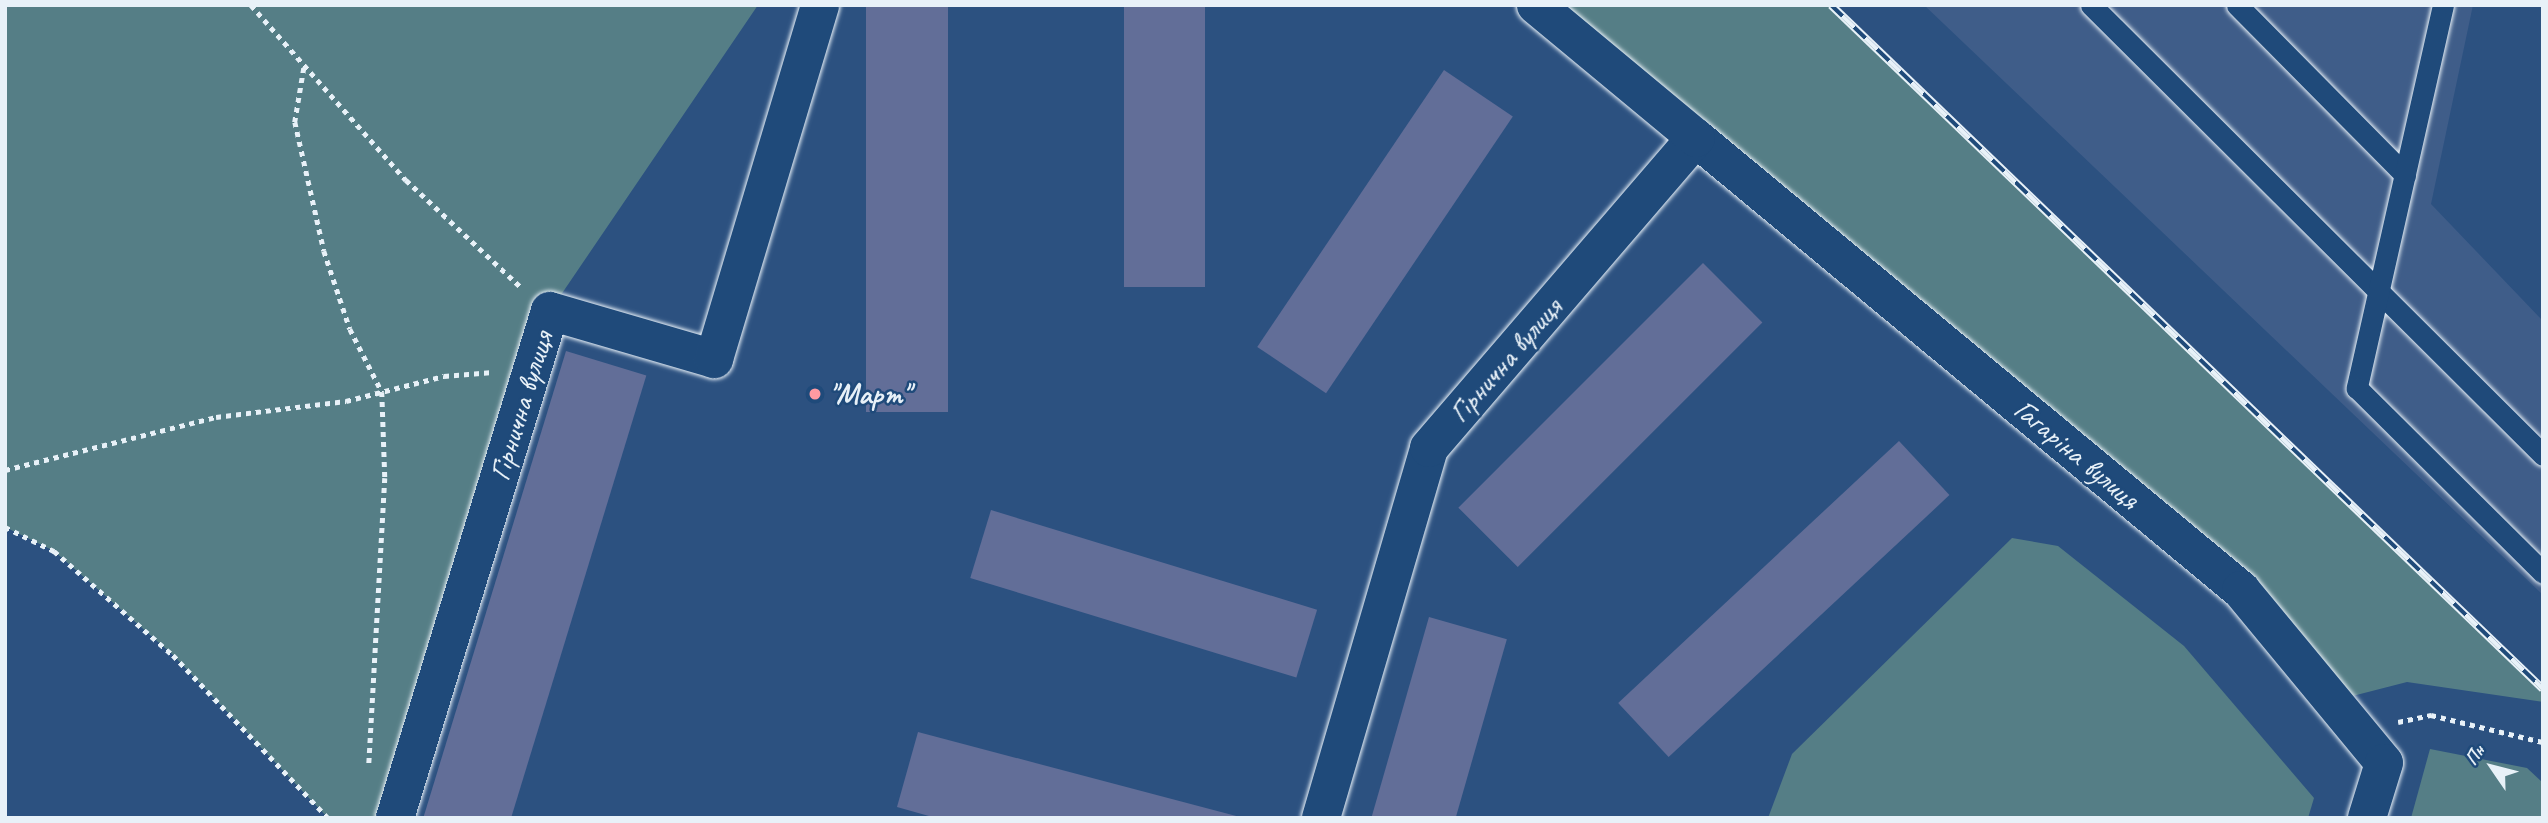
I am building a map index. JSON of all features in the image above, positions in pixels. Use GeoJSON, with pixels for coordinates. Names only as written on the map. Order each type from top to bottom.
{"type":"FeatureCollection","features":[{"type":"Feature","properties":{"kind":"street","name":"Гірнична вулиця"},"geometry":{"type":"LineString","coordinates":[[395,818],[550,311],[714,359],[820,5]]}},
{"type":"Feature","properties":{"kind":"street"},"geometry":{"type":"LineString","coordinates":[[1536,5],[1696,138]]}},
{"type":"Feature","properties":{"kind":"street","name":"Гірнична вулиця"},"geometry":{"type":"LineString","coordinates":[[1321,818],[1429,448],[1696,138]]}},
{"type":"Feature","properties":{"kind":"street","name":"Гагаріна вулиця"},"geometry":{"type":"LineString","coordinates":[[1696,138],[2241,590],[2384,764],[2367,818]]}},
{"type":"Feature","properties":{"kind":"lane"},"geometry":{"type":"LineString","coordinates":[[2091,5],[2543,455]]}},
{"type":"Feature","properties":{"kind":"lane"},"geometry":{"type":"LineString","coordinates":[[2237,5],[2405,174]]}},
{"type":"Feature","properties":{"kind":"lane"},"geometry":{"type":"LineString","coordinates":[[2437,10],[2405,174],[2357,388],[2543,573]]}},
{"type":"Feature","properties":{"kind":"path"},"geometry":{"type":"LineString","coordinates":[[251,5],[304,68],[481,256],[550,311]]}},
{"type":"Feature","properties":{"kind":"path"},"geometry":{"type":"LineString","coordinates":[[304,68],[295,122],[324,251],[349,329],[382,392],[385,478],[371,783]]}},
{"type":"Feature","properties":{"kind":"path"},"geometry":{"type":"LineString","coordinates":[[5,470],[216,416],[382,392],[444,376],[532,369]]}},
{"type":"Feature","properties":{"kind":"path"},"geometry":{"type":"LineString","coordinates":[[5,527],[54,551],[173,655],[328,818]]}},
{"type":"Feature","properties":{"kind":"path"},"geometry":{"type":"LineString","coordinates":[[2356,730],[2431,715],[2543,742]]}},
{"type":"Feature","properties":{"kind":"shaded area"},"geometry":{"type":"Polygon","coordinates":[[[1924,5],[2473,5],[2431,204],[2543,321],[2543,595],[1924,5]]]}},
{"type":"Feature","properties":{"kind":"green space"},"geometry":{"type":"Polygon","coordinates":[[[5,5],[758,5],[550,311],[395,818],[328,818],[173,655],[54,551],[5,527],[5,5]]]}},
{"type":"Feature","properties":{"kind":"green space"},"geometry":{"type":"Polygon","coordinates":[[[1536,5],[1831,5],[2543,689],[2543,702],[2407,682],[2333,701],[2241,590],[1536,5]]]}},
{"type":"Feature","properties":{"kind":"green space"},"geometry":{"type":"Polygon","coordinates":[[[2012,538],[2058,546],[2184,646],[2314,798],[2308,818],[1768,818],[1792,754],[2012,538]]]}},
{"type":"Feature","properties":{"kind":"green space"},"geometry":{"type":"Polygon","coordinates":[[[2430,749],[2527,768],[2543,783],[2543,818],[2411,818],[2430,749]]]}},
{"type":"Feature","properties":{"kind":"building"},"geometry":{"type":"Polygon","coordinates":[[[866,5],[948,5],[948,412],[866,412],[866,5]]]}},
{"type":"Feature","properties":{"kind":"building"},"geometry":{"type":"Polygon","coordinates":[[[1124,5],[1205,5],[1205,287],[1124,287],[1124,5]]]}},
{"type":"Feature","properties":{"kind":"building"},"geometry":{"type":"Polygon","coordinates":[[[1444,70],[1513,116],[1326,393],[1257,347],[1444,70]]]}},
{"type":"Feature","properties":{"kind":"building"},"geometry":{"type":"Polygon","coordinates":[[[1703,263],[1762,322],[1518,567],[1458,508],[1703,263]]]}},
{"type":"Feature","properties":{"kind":"building"},"geometry":{"type":"Polygon","coordinates":[[[566,351],[646,376],[511,818],[423,818],[566,351]]]}},
{"type":"Feature","properties":{"kind":"building"},"geometry":{"type":"Polygon","coordinates":[[[1899,441],[1949,495],[1669,757],[1618,703],[1899,441]]]}},
{"type":"Feature","properties":{"kind":"building"},"geometry":{"type":"Polygon","coordinates":[[[991,510],[1317,610],[1296,678],[970,578],[991,510]]]}},
{"type":"Feature","properties":{"kind":"building"},"geometry":{"type":"Polygon","coordinates":[[[1429,617],[1507,639],[1456,818],[1371,818],[1429,617]]]}},
{"type":"Feature","properties":{"kind":"building"},"geometry":{"type":"Polygon","coordinates":[[[918,732],[1240,818],[936,818],[897,807],[918,732]]]}},
{"type":"Feature","properties":{"kind":"railway"},"geometry":{"type":"LineString","coordinates":[[1831,5],[2543,689]]}},
{"type":"Feature","properties":{"kind":"place","name":"\"Март\""},"geometry":{"type":"Point","coordinates":[815,394]}}]}
